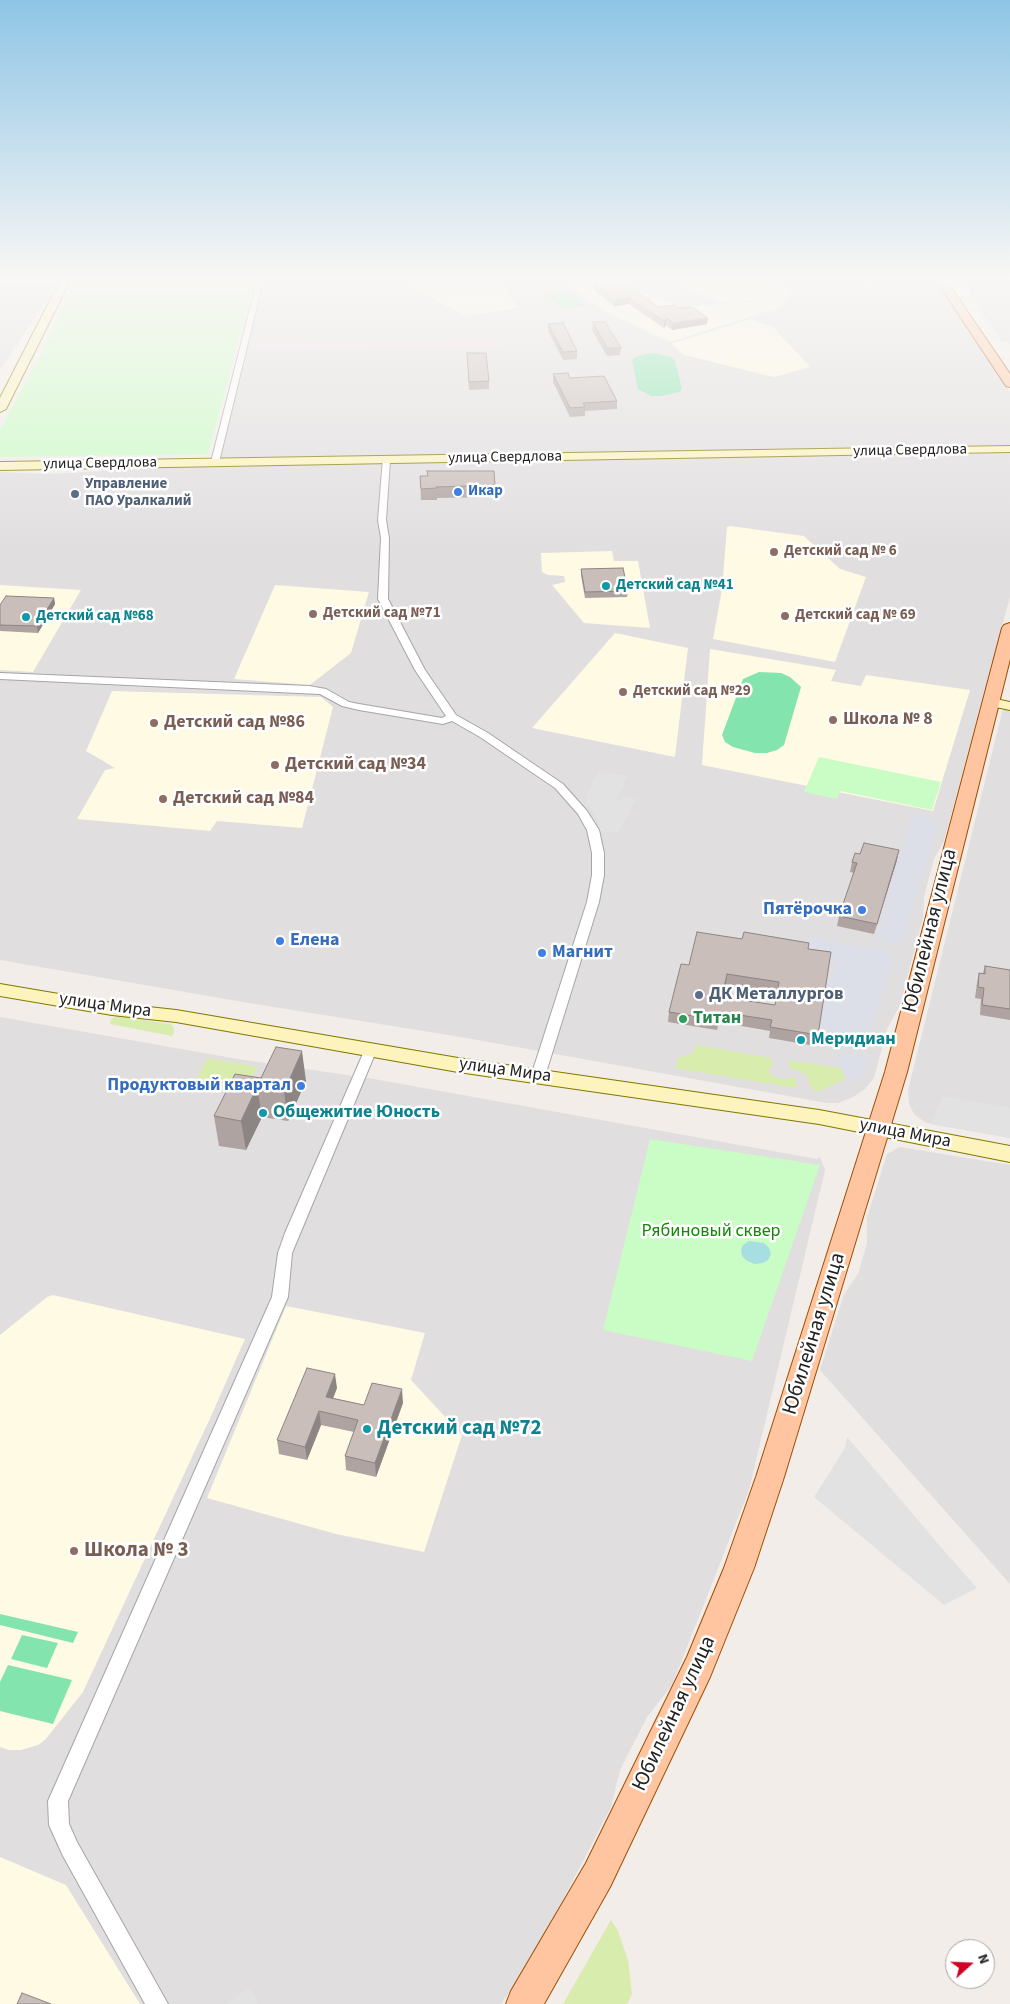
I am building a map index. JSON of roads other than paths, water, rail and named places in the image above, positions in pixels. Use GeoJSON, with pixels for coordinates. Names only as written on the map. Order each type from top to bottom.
{"type":"FeatureCollection","features":[{"type":"Feature","properties":{"kind":"main road"},"geometry":{"type":"LineString","coordinates":[[0,409],[20,371]]}},
{"type":"Feature","properties":{"kind":"main road"},"geometry":{"type":"LineString","coordinates":[[1002,371],[1010,383]]}},
{"type":"Feature","properties":{"kind":"main road","name":"улица Свердлова"},"geometry":{"type":"LineString","coordinates":[[0,466],[1010,449]]}},
{"type":"Feature","properties":{"kind":"main road","name":"Юбилейная улица"},"geometry":{"type":"LineString","coordinates":[[524,2004],[598,1875],[703,1657],[739,1568],[770,1478],[896,1072],[1000,704],[1010,628]]}},
{"type":"Feature","properties":{"kind":"main road","name":"улица Мира"},"geometry":{"type":"LineString","coordinates":[[0,990],[176,1016],[538,1076],[819,1117],[1010,1154]]}},
{"type":"Feature","properties":{"kind":"street"},"geometry":{"type":"LineString","coordinates":[[215,462],[238,371]]}},
{"type":"Feature","properties":{"kind":"street"},"geometry":{"type":"LineString","coordinates":[[386,460],[382,520],[384,538],[383,599],[420,670],[444,708],[452,717],[484,735],[560,786],[583,813],[593,830],[598,854],[598,875],[593,902],[538,1076]]}},
{"type":"Feature","properties":{"kind":"street"},"geometry":{"type":"LineString","coordinates":[[0,676],[309,689],[323,691],[346,704],[359,707],[443,721],[452,717]]}},
{"type":"Feature","properties":{"kind":"street"},"geometry":{"type":"LineString","coordinates":[[156,2004],[70,1849],[59,1825],[58,1801],[280,1297],[285,1253],[292,1232],[371,1049]]}},
{"type":"Feature","properties":{"kind":"water"},"geometry":{"type":"Polygon","coordinates":[[[749,1241],[764,1243],[769,1248],[771,1254],[768,1260],[755,1264],[747,1261],[742,1256],[741,1250],[743,1245],[749,1241]]]}},
{"type":"Feature","properties":{"kind":"place","name":"Икар"},"geometry":{"type":"Point","coordinates":[458,492]}},
{"type":"Feature","properties":{"kind":"place","name":"Управление ПАО Уралкалий"},"geometry":{"type":"Point","coordinates":[75,494]}},
{"type":"Feature","properties":{"kind":"place","name":"Детский сад № 6"},"geometry":{"type":"Point","coordinates":[774,552]}},
{"type":"Feature","properties":{"kind":"place","name":"Детский сад №41"},"geometry":{"type":"Point","coordinates":[606,586]}},
{"type":"Feature","properties":{"kind":"place","name":"Детский сад №71"},"geometry":{"type":"Point","coordinates":[313,614]}},
{"type":"Feature","properties":{"kind":"place","name":"Детский сад № 69"},"geometry":{"type":"Point","coordinates":[785,616]}},
{"type":"Feature","properties":{"kind":"place","name":"Детский сад №68"},"geometry":{"type":"Point","coordinates":[26,617]}},
{"type":"Feature","properties":{"kind":"place","name":"Детский сад №29"},"geometry":{"type":"Point","coordinates":[623,692]}},
{"type":"Feature","properties":{"kind":"place","name":"Школа № 8"},"geometry":{"type":"Point","coordinates":[833,720]}},
{"type":"Feature","properties":{"kind":"place","name":"Детский сад №86"},"geometry":{"type":"Point","coordinates":[154,723]}},
{"type":"Feature","properties":{"kind":"place","name":"Детский сад №34"},"geometry":{"type":"Point","coordinates":[275,765]}},
{"type":"Feature","properties":{"kind":"place","name":"Детский сад №84"},"geometry":{"type":"Point","coordinates":[163,799]}},
{"type":"Feature","properties":{"kind":"place","name":"Пятёрочка"},"geometry":{"type":"Point","coordinates":[862,910]}},
{"type":"Feature","properties":{"kind":"place","name":"Елена"},"geometry":{"type":"Point","coordinates":[280,941]}},
{"type":"Feature","properties":{"kind":"place","name":"Магнит"},"geometry":{"type":"Point","coordinates":[542,953]}},
{"type":"Feature","properties":{"kind":"place","name":"ДК Металлургов"},"geometry":{"type":"Point","coordinates":[699,995]}},
{"type":"Feature","properties":{"kind":"place","name":"Титан"},"geometry":{"type":"Point","coordinates":[683,1019]}},
{"type":"Feature","properties":{"kind":"place","name":"Меридиан"},"geometry":{"type":"Point","coordinates":[801,1040]}},
{"type":"Feature","properties":{"kind":"place","name":"Продуктовый квартал"},"geometry":{"type":"Point","coordinates":[301,1086]}},
{"type":"Feature","properties":{"kind":"place","name":"Общежитие Юность"},"geometry":{"type":"Point","coordinates":[263,1113]}},
{"type":"Feature","properties":{"kind":"place","name":"Детский сад №72"},"geometry":{"type":"Point","coordinates":[367,1429]}},
{"type":"Feature","properties":{"kind":"place","name":"Школа № 3"},"geometry":{"type":"Point","coordinates":[74,1551]}},
{"type":"Feature","properties":{"kind":"park label","name":"Рябиновый сквер"},"geometry":{"type":"Point","coordinates":[711,1232]}}]}
